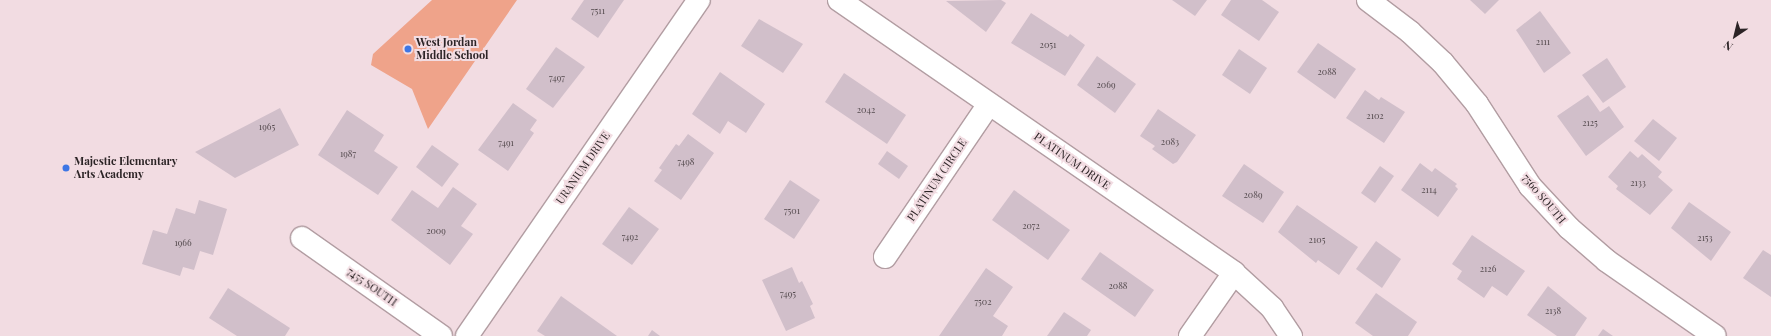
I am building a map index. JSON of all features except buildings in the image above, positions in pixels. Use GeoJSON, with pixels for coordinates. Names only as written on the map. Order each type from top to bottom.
{"type":"FeatureCollection","features":[{"type":"Feature","properties":{"kind":"street","name":"URANIUM DRIVE"},"geometry":{"type":"LineString","coordinates":[[467,336],[699,0]]}},
{"type":"Feature","properties":{"kind":"street","name":"PLATINUM DRIVE"},"geometry":{"type":"LineString","coordinates":[[839,0],[1234,273],[1272,308],[1291,336]]}},
{"type":"Feature","properties":{"kind":"street","name":"7560 SOUTH"},"geometry":{"type":"LineString","coordinates":[[1368,0],[1410,32],[1443,63],[1477,104],[1530,186],[1569,228],[1607,261],[1715,336]]}},
{"type":"Feature","properties":{"kind":"street","name":"PLATINUM CIRCLE"},"geometry":{"type":"LineString","coordinates":[[886,256],[989,104]]}},
{"type":"Feature","properties":{"kind":"street","name":"7455 SOUTH"},"geometry":{"type":"LineString","coordinates":[[302,238],[441,336]]}},
{"type":"Feature","properties":{"kind":"street"},"geometry":{"type":"LineString","coordinates":[[1190,336],[1234,273]]}},
{"type":"Feature","properties":{"kind":"shaded area"},"geometry":{"type":"Polygon","coordinates":[[[432,0],[517,0],[428,129],[412,89],[371,65],[373,54],[432,0]]]}},
{"type":"Feature","properties":{"kind":"place","name":"West Jordan Middle School"},"geometry":{"type":"Point","coordinates":[408,49]}},
{"type":"Feature","properties":{"kind":"place","name":"Majestic Elementary Arts Academy"},"geometry":{"type":"Point","coordinates":[66,168]}}]}
